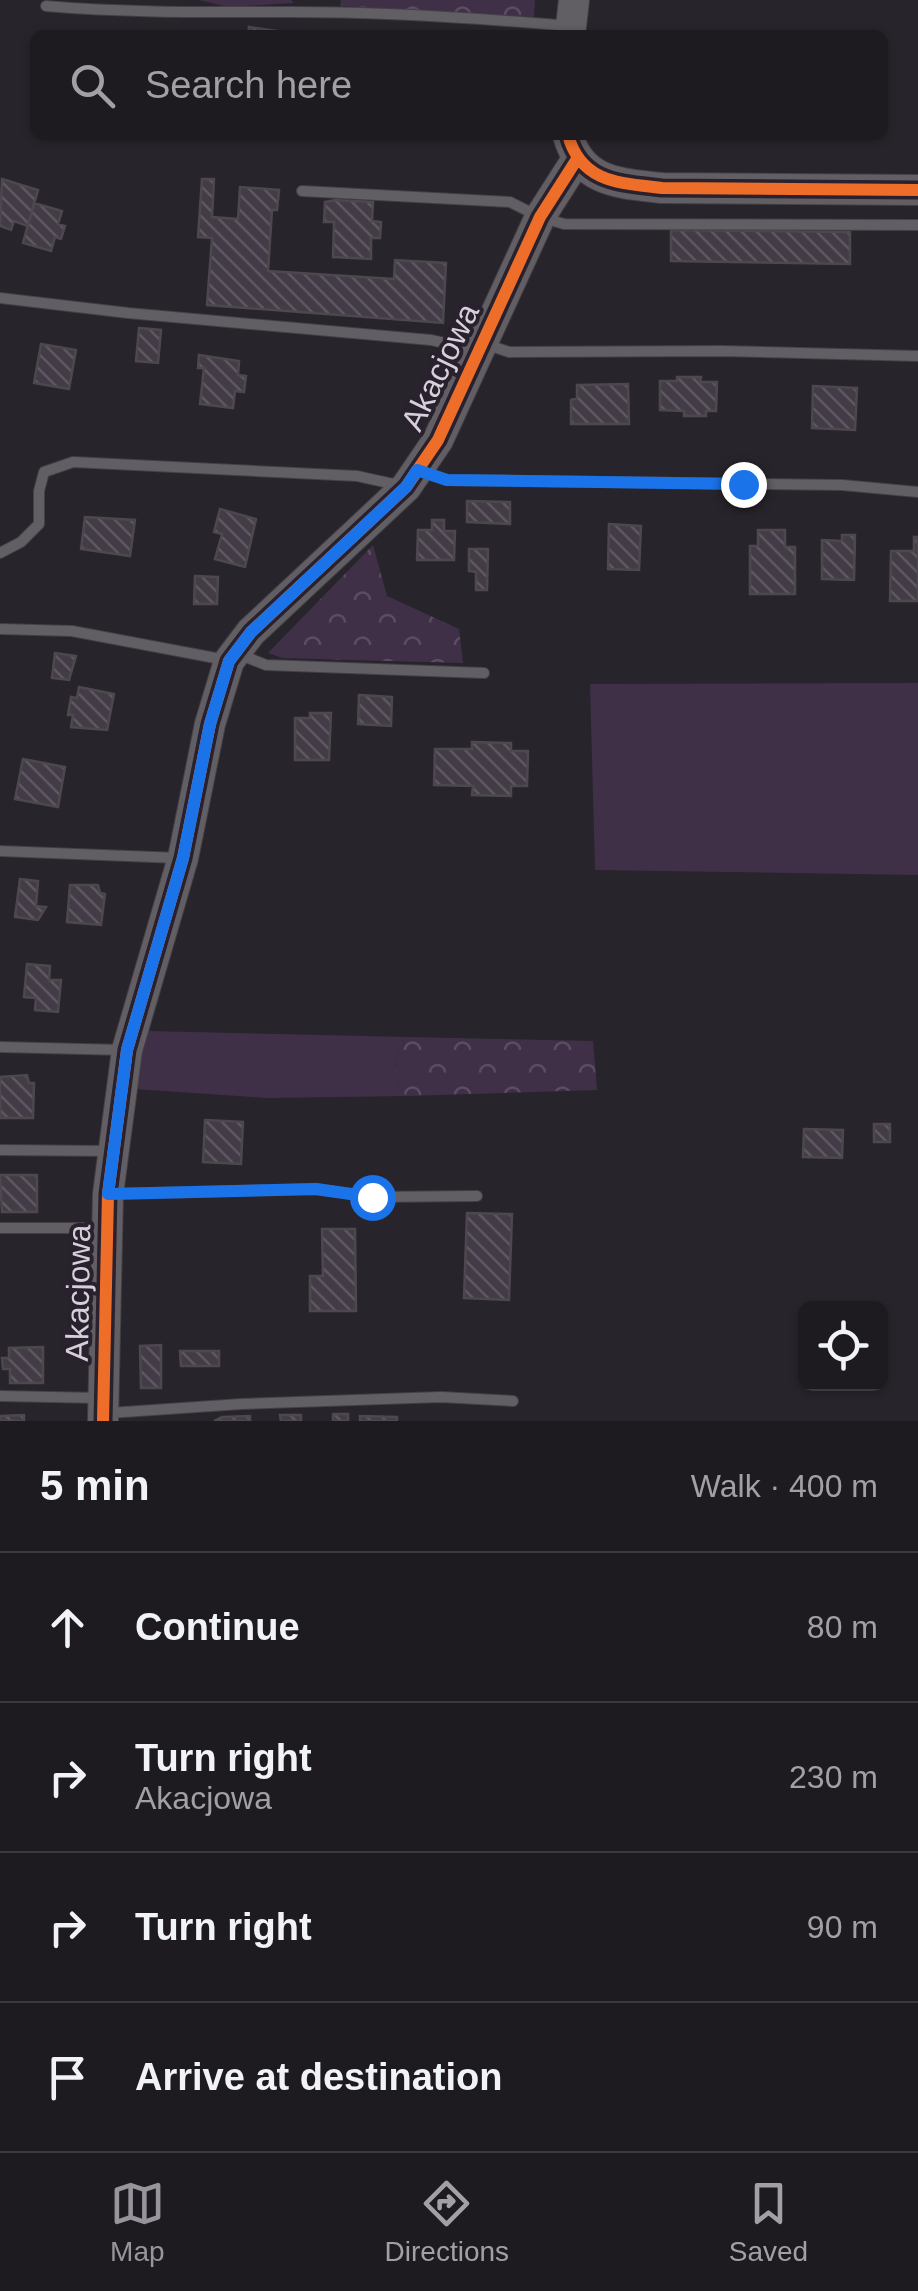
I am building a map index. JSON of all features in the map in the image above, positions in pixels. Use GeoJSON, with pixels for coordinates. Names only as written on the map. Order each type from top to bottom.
{"type":"FeatureCollection","features":[{"type":"Feature","properties":{"kind":"street"},"geometry":{"type":"LineString","coordinates":[[572,147],[600,178],[662,188],[918,190]]}},
{"type":"Feature","properties":{"kind":"street","name":"Akacjowa"},"geometry":{"type":"LineString","coordinates":[[103,1411],[108,1194],[127,1050],[183,858],[210,724],[232,656],[290,594],[412,478],[438,440],[572,147]]}},
{"type":"Feature","properties":{"kind":"lane"},"geometry":{"type":"LineString","coordinates":[[46,6],[206,15],[292,12],[572,20]]}},
{"type":"Feature","properties":{"kind":"lane"},"geometry":{"type":"LineString","coordinates":[[302,191],[510,202],[564,224],[918,225]]}},
{"type":"Feature","properties":{"kind":"lane"},"geometry":{"type":"LineString","coordinates":[[0,298],[128,314],[431,340],[510,352],[918,356]]}},
{"type":"Feature","properties":{"kind":"lane"},"geometry":{"type":"LineString","coordinates":[[0,553],[21,542],[39,524],[39,492],[44,472],[74,462],[447,480],[842,485],[918,492]]}},
{"type":"Feature","properties":{"kind":"lane"},"geometry":{"type":"LineString","coordinates":[[0,629],[72,631],[266,665],[484,673]]}},
{"type":"Feature","properties":{"kind":"lane"},"geometry":{"type":"LineString","coordinates":[[0,851],[183,858]]}},
{"type":"Feature","properties":{"kind":"lane"},"geometry":{"type":"LineString","coordinates":[[0,1047],[127,1050]]}},
{"type":"Feature","properties":{"kind":"lane"},"geometry":{"type":"LineString","coordinates":[[0,1150],[111,1151]]}},
{"type":"Feature","properties":{"kind":"lane"},"geometry":{"type":"LineString","coordinates":[[108,1194],[316,1189],[372,1197],[478,1196]]}},
{"type":"Feature","properties":{"kind":"lane"},"geometry":{"type":"LineString","coordinates":[[0,1228],[107,1228]]}},
{"type":"Feature","properties":{"kind":"lane"},"geometry":{"type":"LineString","coordinates":[[0,1396],[103,1411],[423,1398],[512,1401]]}},
{"type":"Feature","properties":{"kind":"green space"},"geometry":{"type":"Polygon","coordinates":[[[199,0],[291,0],[294,3],[228,7],[199,0]]]}},
{"type":"Feature","properties":{"kind":"green space"},"geometry":{"type":"Polygon","coordinates":[[[341,0],[535,0],[534,17],[340,6],[341,0]]]}},
{"type":"Feature","properties":{"kind":"green space"},"geometry":{"type":"Polygon","coordinates":[[[373,545],[387,596],[459,629],[463,663],[282,658],[268,653],[373,545]]]}},
{"type":"Feature","properties":{"kind":"green space"},"geometry":{"type":"Polygon","coordinates":[[[918,683],[918,875],[595,870],[590,684],[918,683]]]}},
{"type":"Feature","properties":{"kind":"green space"},"geometry":{"type":"Polygon","coordinates":[[[147,1031],[407,1037],[396,1067],[406,1096],[267,1098],[134,1089],[147,1031]]]}},
{"type":"Feature","properties":{"kind":"green space"},"geometry":{"type":"Polygon","coordinates":[[[407,1037],[593,1041],[597,1090],[406,1096],[396,1067],[407,1037]]]}},
{"type":"Feature","properties":{"kind":"building"},"geometry":{"type":"Polygon","coordinates":[[[2,179],[38,190],[28,226],[14,221],[11,230],[0,226],[2,179]]]}},
{"type":"Feature","properties":{"kind":"building"},"geometry":{"type":"Polygon","coordinates":[[[202,179],[214,179],[212,217],[238,219],[240,187],[279,190],[277,210],[272,210],[268,271],[394,279],[395,260],[446,263],[443,323],[207,305],[212,238],[198,237],[202,179]]]}},
{"type":"Feature","properties":{"kind":"building"},"geometry":{"type":"Polygon","coordinates":[[[325,202],[373,202],[372,221],[381,222],[380,238],[371,238],[371,259],[333,257],[334,222],[324,222],[325,202]]]}},
{"type":"Feature","properties":{"kind":"building"},"geometry":{"type":"Polygon","coordinates":[[[34,203],[62,211],[58,224],[65,226],[61,239],[55,237],[51,251],[23,243],[34,203]]]}},
{"type":"Feature","properties":{"kind":"building"},"geometry":{"type":"Polygon","coordinates":[[[671,230],[850,232],[850,264],[671,261],[671,230]]]}},
{"type":"Feature","properties":{"kind":"building"},"geometry":{"type":"Polygon","coordinates":[[[139,328],[161,330],[158,363],[136,361],[139,328]]]}},
{"type":"Feature","properties":{"kind":"building"},"geometry":{"type":"Polygon","coordinates":[[[41,344],[76,350],[69,389],[34,383],[41,344]]]}},
{"type":"Feature","properties":{"kind":"building"},"geometry":{"type":"Polygon","coordinates":[[[199,355],[239,361],[238,375],[246,376],[244,392],[235,391],[233,408],[200,404],[204,368],[198,368],[199,355]]]}},
{"type":"Feature","properties":{"kind":"building"},"geometry":{"type":"Polygon","coordinates":[[[677,377],[717,382],[716,411],[706,411],[706,416],[684,416],[684,411],[660,410],[660,381],[677,381],[677,377]]]}},
{"type":"Feature","properties":{"kind":"building"},"geometry":{"type":"Polygon","coordinates":[[[628,384],[629,424],[571,424],[571,400],[577,398],[577,385],[628,384]]]}},
{"type":"Feature","properties":{"kind":"building"},"geometry":{"type":"Polygon","coordinates":[[[813,386],[857,388],[855,430],[812,428],[813,386]]]}},
{"type":"Feature","properties":{"kind":"building"},"geometry":{"type":"Polygon","coordinates":[[[467,501],[510,502],[510,524],[467,522],[467,501]]]}},
{"type":"Feature","properties":{"kind":"building"},"geometry":{"type":"Polygon","coordinates":[[[220,509],[256,519],[245,567],[215,559],[222,534],[214,532],[220,509]]]}},
{"type":"Feature","properties":{"kind":"building"},"geometry":{"type":"Polygon","coordinates":[[[85,517],[135,520],[130,556],[81,549],[85,517]]]}},
{"type":"Feature","properties":{"kind":"building"},"geometry":{"type":"Polygon","coordinates":[[[432,520],[444,520],[444,531],[455,531],[454,560],[417,560],[418,530],[432,530],[432,520]]]}},
{"type":"Feature","properties":{"kind":"building"},"geometry":{"type":"Polygon","coordinates":[[[609,524],[641,526],[639,570],[608,569],[609,524]]]}},
{"type":"Feature","properties":{"kind":"building"},"geometry":{"type":"Polygon","coordinates":[[[758,530],[785,530],[785,547],[795,547],[795,594],[750,594],[750,546],[758,546],[758,530]]]}},
{"type":"Feature","properties":{"kind":"building"},"geometry":{"type":"Polygon","coordinates":[[[842,535],[855,535],[854,580],[822,579],[822,540],[842,541],[842,535]]]}},
{"type":"Feature","properties":{"kind":"building"},"geometry":{"type":"Polygon","coordinates":[[[914,537],[918,537],[918,601],[890,601],[891,551],[914,551],[914,537]]]}},
{"type":"Feature","properties":{"kind":"building"},"geometry":{"type":"Polygon","coordinates":[[[469,549],[488,549],[487,590],[476,590],[476,572],[469,571],[469,549]]]}},
{"type":"Feature","properties":{"kind":"building"},"geometry":{"type":"Polygon","coordinates":[[[195,576],[218,577],[217,604],[194,604],[195,576]]]}},
{"type":"Feature","properties":{"kind":"building"},"geometry":{"type":"Polygon","coordinates":[[[55,653],[76,656],[69,680],[52,678],[55,653]]]}},
{"type":"Feature","properties":{"kind":"building"},"geometry":{"type":"Polygon","coordinates":[[[79,687],[114,694],[107,730],[71,727],[71,697],[77,698],[79,687]]]}},
{"type":"Feature","properties":{"kind":"building"},"geometry":{"type":"Polygon","coordinates":[[[359,695],[392,697],[391,726],[358,724],[359,695]]]}},
{"type":"Feature","properties":{"kind":"building"},"geometry":{"type":"Polygon","coordinates":[[[310,713],[331,713],[329,760],[295,760],[295,718],[310,718],[310,713]]]}},
{"type":"Feature","properties":{"kind":"building"},"geometry":{"type":"Polygon","coordinates":[[[472,742],[511,743],[511,751],[528,751],[527,786],[511,786],[511,796],[472,795],[473,786],[434,785],[435,749],[472,749],[472,742]]]}},
{"type":"Feature","properties":{"kind":"building"},"geometry":{"type":"Polygon","coordinates":[[[23,759],[65,767],[58,807],[15,799],[23,759]]]}},
{"type":"Feature","properties":{"kind":"building"},"geometry":{"type":"Polygon","coordinates":[[[20,879],[38,881],[36,906],[46,907],[38,920],[15,917],[20,879]]]}},
{"type":"Feature","properties":{"kind":"building"},"geometry":{"type":"Polygon","coordinates":[[[70,885],[98,885],[100,893],[105,894],[101,925],[67,922],[70,885]]]}},
{"type":"Feature","properties":{"kind":"building"},"geometry":{"type":"Polygon","coordinates":[[[27,964],[50,966],[49,980],[61,980],[58,1012],[35,1010],[36,998],[24,997],[27,964]]]}},
{"type":"Feature","properties":{"kind":"building"},"geometry":{"type":"Polygon","coordinates":[[[27,1075],[29,1083],[34,1083],[33,1118],[0,1118],[0,1077],[27,1075]]]}},
{"type":"Feature","properties":{"kind":"building"},"geometry":{"type":"Polygon","coordinates":[[[205,1120],[243,1122],[241,1164],[203,1162],[205,1120]]]}},
{"type":"Feature","properties":{"kind":"building"},"geometry":{"type":"Polygon","coordinates":[[[874,1124],[890,1124],[890,1142],[874,1142],[874,1124]]]}},
{"type":"Feature","properties":{"kind":"building"},"geometry":{"type":"Polygon","coordinates":[[[804,1129],[843,1130],[842,1158],[803,1157],[804,1129]]]}},
{"type":"Feature","properties":{"kind":"building"},"geometry":{"type":"Polygon","coordinates":[[[0,1175],[37,1175],[37,1212],[2,1212],[0,1175]]]}},
{"type":"Feature","properties":{"kind":"building"},"geometry":{"type":"Polygon","coordinates":[[[467,1213],[512,1214],[509,1300],[464,1298],[467,1213]]]}},
{"type":"Feature","properties":{"kind":"building"},"geometry":{"type":"Polygon","coordinates":[[[322,1229],[355,1229],[356,1311],[310,1311],[310,1276],[323,1276],[322,1229]]]}},
{"type":"Feature","properties":{"kind":"building"},"geometry":{"type":"Polygon","coordinates":[[[161,1345],[161,1388],[141,1388],[140,1346],[161,1345]]]}},
{"type":"Feature","properties":{"kind":"building"},"geometry":{"type":"Polygon","coordinates":[[[43,1347],[43,1383],[10,1383],[10,1369],[3,1369],[2,1358],[9,1358],[9,1348],[43,1347]]]}},
{"type":"Feature","properties":{"kind":"building"},"geometry":{"type":"Polygon","coordinates":[[[180,1351],[219,1351],[219,1366],[181,1366],[180,1351]]]}},
{"type":"Feature","properties":{"kind":"building"},"geometry":{"type":"Polygon","coordinates":[[[333,1414],[348,1414],[348,1421],[333,1421],[333,1414]]]}},
{"type":"Feature","properties":{"kind":"building"},"geometry":{"type":"Polygon","coordinates":[[[24,1415],[24,1421],[0,1421],[0,1416],[24,1415]]]}},
{"type":"Feature","properties":{"kind":"building"},"geometry":{"type":"Polygon","coordinates":[[[280,1415],[301,1415],[301,1421],[281,1421],[280,1415]]]}},
{"type":"Feature","properties":{"kind":"building"},"geometry":{"type":"Polygon","coordinates":[[[250,1416],[250,1421],[214,1421],[222,1417],[250,1416]]]}},
{"type":"Feature","properties":{"kind":"building"},"geometry":{"type":"Polygon","coordinates":[[[360,1416],[397,1417],[397,1421],[360,1421],[360,1416]]]}},
{"type":"Feature","properties":{"kind":"cycle path"},"geometry":{"type":"LineString","coordinates":[[570,140],[582,163],[592,172],[617,182],[662,188],[918,190]]}},
{"type":"Feature","properties":{"kind":"cycle path"},"geometry":{"type":"LineString","coordinates":[[103,1421],[108,1194],[127,1050],[183,858],[210,724],[229,661],[251,632],[406,487],[438,440],[540,217],[577,159]]}},
{"type":"Feature","properties":{"kind":"route"},"geometry":{"type":"LineString","coordinates":[[372,1197],[316,1189],[108,1194],[127,1050],[183,858],[210,724],[229,661],[251,632],[406,487],[417,470],[447,480],[743,484]]}}]}
